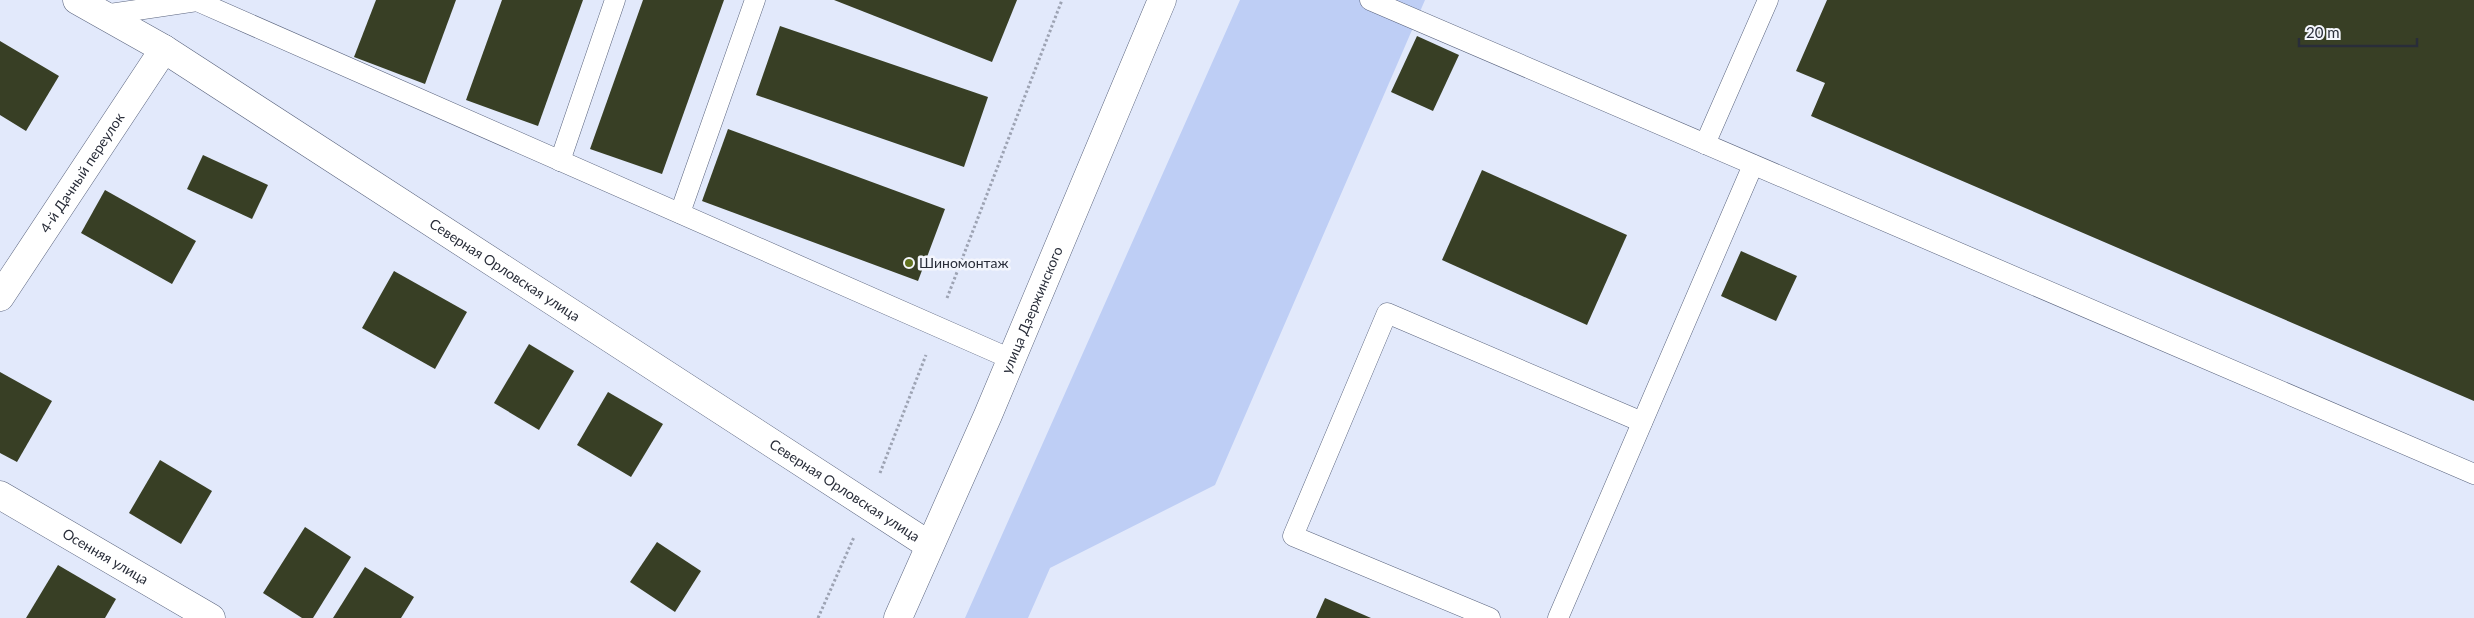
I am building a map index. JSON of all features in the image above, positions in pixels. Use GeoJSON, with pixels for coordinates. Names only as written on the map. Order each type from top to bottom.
{"type":"FeatureCollection","features":[{"type":"Feature","properties":{"kind":"main road","name":"Северная Орловская улица"},"geometry":{"type":"LineString","coordinates":[[77,0],[164,49],[929,545]]}},
{"type":"Feature","properties":{"kind":"main road","name":"улица Дзержинского"},"geometry":{"type":"LineString","coordinates":[[898,618],[1011,359],[1162,0]]}},
{"type":"Feature","properties":{"kind":"main road","name":"4-й Дачный переулок"},"geometry":{"type":"LineString","coordinates":[[0,297],[164,49]]}},
{"type":"Feature","properties":{"kind":"main road","name":"Осенняя улица"},"geometry":{"type":"LineString","coordinates":[[0,495],[211,618]]}},
{"type":"Feature","properties":{"kind":"lane"},"geometry":{"type":"LineString","coordinates":[[560,161],[615,0]]}},
{"type":"Feature","properties":{"kind":"lane"},"geometry":{"type":"LineString","coordinates":[[680,214],[755,0]]}},
{"type":"Feature","properties":{"kind":"lane"},"geometry":{"type":"LineString","coordinates":[[1370,0],[2474,474]]}},
{"type":"Feature","properties":{"kind":"lane"},"geometry":{"type":"LineString","coordinates":[[1705,144],[1768,0]]}},
{"type":"Feature","properties":{"kind":"lane"},"geometry":{"type":"LineString","coordinates":[[103,15],[197,1],[1011,359]]}},
{"type":"Feature","properties":{"kind":"lane"},"geometry":{"type":"LineString","coordinates":[[1558,618],[1753,164]]}},
{"type":"Feature","properties":{"kind":"lane"},"geometry":{"type":"LineString","coordinates":[[1490,618],[1293,536],[1387,313],[1642,422]]}},
{"type":"Feature","properties":{"kind":"shaded area"},"geometry":{"type":"Polygon","coordinates":[[[1240,0],[1425,0],[1215,485],[1050,568],[1028,618],[965,618],[1240,0]]]}},
{"type":"Feature","properties":{"kind":"building"},"geometry":{"type":"Polygon","coordinates":[[[376,0],[456,0],[425,84],[354,57],[376,0]]]}},
{"type":"Feature","properties":{"kind":"building"},"geometry":{"type":"Polygon","coordinates":[[[502,0],[583,0],[538,126],[466,100],[502,0]]]}},
{"type":"Feature","properties":{"kind":"building"},"geometry":{"type":"Polygon","coordinates":[[[643,0],[724,0],[662,174],[590,149],[643,0]]]}},
{"type":"Feature","properties":{"kind":"building"},"geometry":{"type":"Polygon","coordinates":[[[834,0],[1017,0],[992,62],[834,0]]]}},
{"type":"Feature","properties":{"kind":"building"},"geometry":{"type":"Polygon","coordinates":[[[1827,0],[2474,0],[2474,401],[1811,116],[1825,83],[1796,71],[1827,0]]]}},
{"type":"Feature","properties":{"kind":"building"},"geometry":{"type":"Polygon","coordinates":[[[780,26],[988,97],[964,167],[756,95],[780,26]]]}},
{"type":"Feature","properties":{"kind":"building"},"geometry":{"type":"Polygon","coordinates":[[[1417,36],[1459,55],[1433,111],[1391,92],[1417,36]]]}},
{"type":"Feature","properties":{"kind":"building"},"geometry":{"type":"Polygon","coordinates":[[[0,41],[59,76],[26,131],[0,115],[0,41]]]}},
{"type":"Feature","properties":{"kind":"building"},"geometry":{"type":"Polygon","coordinates":[[[728,129],[945,209],[918,281],[702,201],[728,129]]]}},
{"type":"Feature","properties":{"kind":"building"},"geometry":{"type":"Polygon","coordinates":[[[203,155],[268,185],[252,219],[187,189],[203,155]]]}},
{"type":"Feature","properties":{"kind":"building"},"geometry":{"type":"Polygon","coordinates":[[[1482,170],[1627,235],[1587,325],[1442,260],[1482,170]]]}},
{"type":"Feature","properties":{"kind":"building"},"geometry":{"type":"Polygon","coordinates":[[[105,190],[196,241],[172,284],[81,233],[105,190]]]}},
{"type":"Feature","properties":{"kind":"building"},"geometry":{"type":"Polygon","coordinates":[[[1741,251],[1797,276],[1776,321],[1721,296],[1741,251]]]}},
{"type":"Feature","properties":{"kind":"building"},"geometry":{"type":"Polygon","coordinates":[[[394,271],[467,312],[435,369],[362,328],[394,271]]]}},
{"type":"Feature","properties":{"kind":"building"},"geometry":{"type":"Polygon","coordinates":[[[529,344],[574,371],[539,430],[494,403],[529,344]]]}},
{"type":"Feature","properties":{"kind":"building"},"geometry":{"type":"Polygon","coordinates":[[[0,372],[52,401],[17,462],[0,453],[0,372]]]}},
{"type":"Feature","properties":{"kind":"building"},"geometry":{"type":"Polygon","coordinates":[[[608,392],[663,424],[631,477],[577,445],[608,392]]]}},
{"type":"Feature","properties":{"kind":"building"},"geometry":{"type":"Polygon","coordinates":[[[160,460],[212,491],[181,544],[129,513],[160,460]]]}},
{"type":"Feature","properties":{"kind":"building"},"geometry":{"type":"Polygon","coordinates":[[[305,527],[351,557],[313,618],[302,618],[263,593],[305,527]]]}},
{"type":"Feature","properties":{"kind":"building"},"geometry":{"type":"Polygon","coordinates":[[[657,542],[701,571],[675,612],[630,582],[657,542]]]}},
{"type":"Feature","properties":{"kind":"building"},"geometry":{"type":"Polygon","coordinates":[[[58,565],[116,599],[105,618],[26,618],[58,565]]]}},
{"type":"Feature","properties":{"kind":"building"},"geometry":{"type":"Polygon","coordinates":[[[365,567],[414,597],[401,618],[333,618],[365,567]]]}},
{"type":"Feature","properties":{"kind":"building"},"geometry":{"type":"Polygon","coordinates":[[[1325,598],[1371,618],[1316,618],[1325,598]]]}},
{"type":"Feature","properties":{"kind":"place","name":"Шиномонтаж"},"geometry":{"type":"Point","coordinates":[909,263]}}]}
